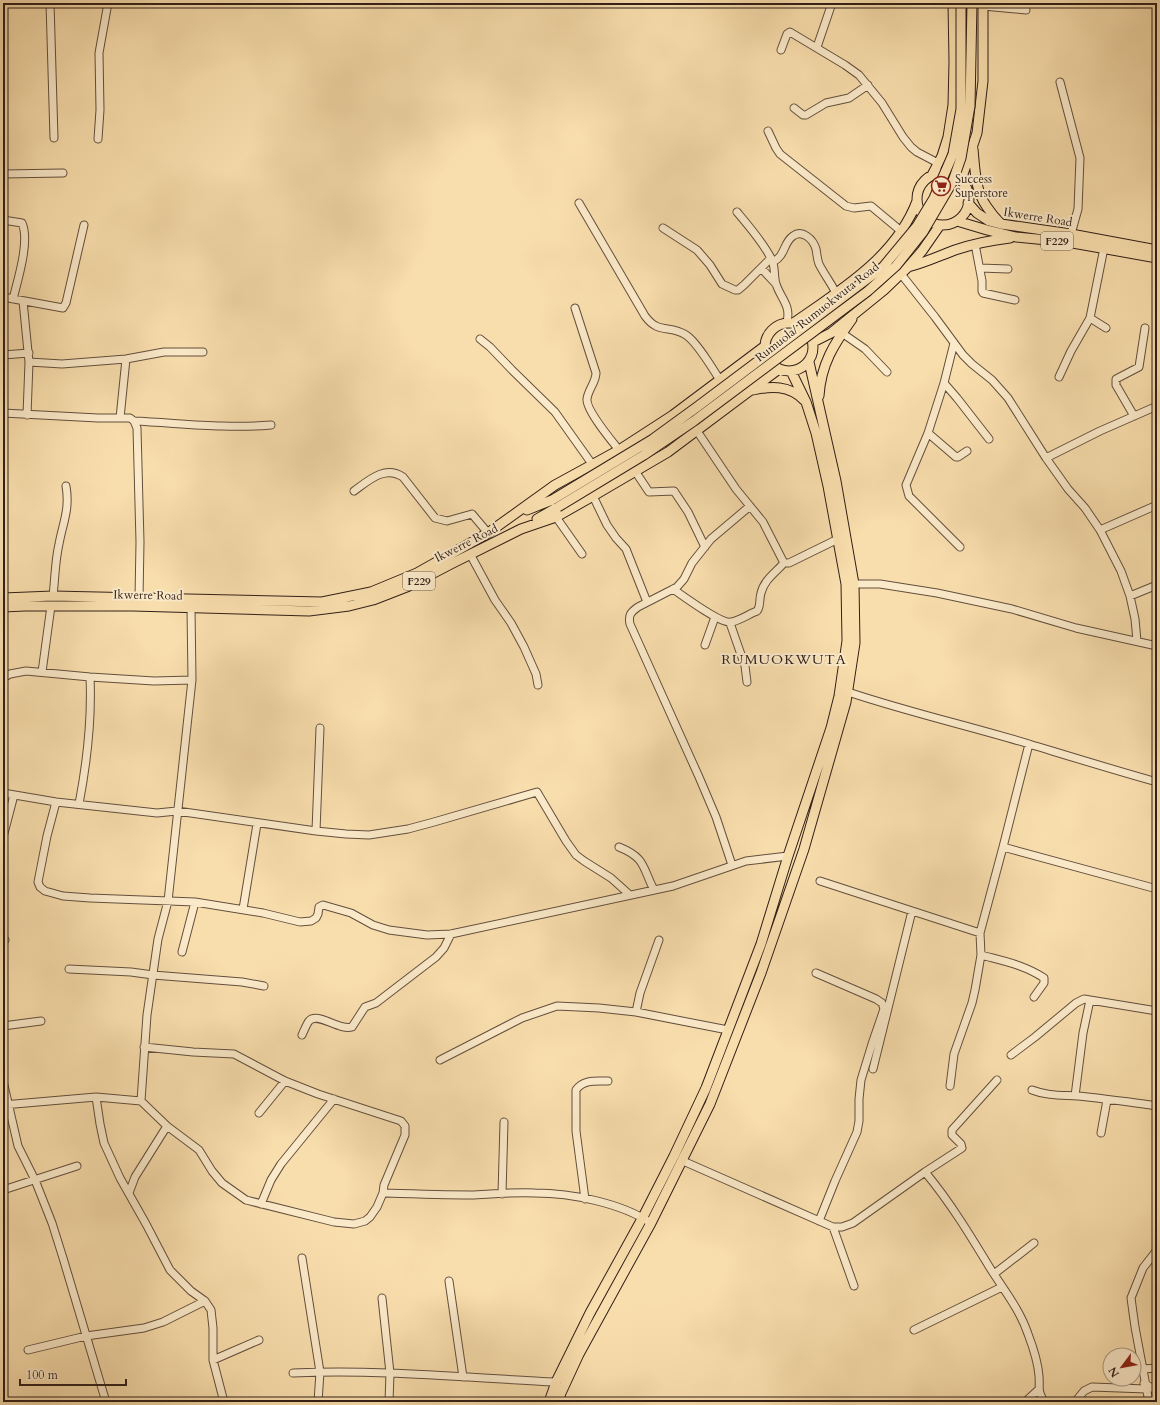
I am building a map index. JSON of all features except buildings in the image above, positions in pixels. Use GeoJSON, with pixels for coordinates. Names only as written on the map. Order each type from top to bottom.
{"type":"FeatureCollection","features":[{"type":"Feature","properties":{"kind":"main road"},"geometry":{"type":"LineString","coordinates":[[932,175],[942,156],[948,138],[953,105],[953,3]]}},
{"type":"Feature","properties":{"kind":"main road","name":"Rumuola/ Rumuokwuta Road"},"geometry":{"type":"LineString","coordinates":[[555,503],[653,439],[883,266],[917,226],[934,198],[953,154],[961,109],[961,3]]}},
{"type":"Feature","properties":{"kind":"main road","name":"Rumuola/ Rumuokwuta Road"},"geometry":{"type":"LineString","coordinates":[[555,503],[644,455],[694,421],[868,291],[900,260],[923,232],[953,181],[961,158],[970,106],[972,3]]}},
{"type":"Feature","properties":{"kind":"main road"},"geometry":{"type":"LineString","coordinates":[[961,180],[977,133],[984,81],[983,4]]}},
{"type":"Feature","properties":{"kind":"main road"},"geometry":{"type":"LineString","coordinates":[[973,146],[976,178],[980,195],[986,207],[1001,224]]}},
{"type":"Feature","properties":{"kind":"main road"},"geometry":{"type":"LineString","coordinates":[[791,322],[806,329],[809,333],[813,342],[813,352],[809,362],[801,368],[791,371],[779,369],[769,360],[765,351],[765,346],[770,332],[778,325],[791,322],[865,272],[880,257],[901,231],[911,216],[917,201],[919,187],[924,180],[932,175],[940,172],[949,173],[961,180],[968,193],[968,203],[964,214],[957,221]]}},
{"type":"Feature","properties":{"kind":"main road"},"geometry":{"type":"LineString","coordinates":[[813,342],[831,332],[884,290],[922,251],[940,225],[925,218],[917,201]]}},
{"type":"Feature","properties":{"kind":"main road","name":"Ikwerre Road"},"geometry":{"type":"LineString","coordinates":[[968,203],[977,213],[989,221],[1001,224],[1070,234],[1157,250]]}},
{"type":"Feature","properties":{"kind":"main road","name":"Ikwerre Road"},"geometry":{"type":"LineString","coordinates":[[957,221],[1016,237],[1067,242],[1157,258]]}},
{"type":"Feature","properties":{"kind":"main road","name":"F229"},"geometry":{"type":"LineString","coordinates":[[940,225],[957,221]]}},
{"type":"Feature","properties":{"kind":"main road"},"geometry":{"type":"LineString","coordinates":[[908,267],[975,244],[1016,237]]}},
{"type":"Feature","properties":{"kind":"main road"},"geometry":{"type":"LineString","coordinates":[[818,405],[822,376],[826,361],[833,346],[861,308]]}},
{"type":"Feature","properties":{"kind":"main road","name":"Ikwerre Road"},"geometry":{"type":"LineString","coordinates":[[3,598],[53,596],[322,602],[371,592],[417,573],[488,533],[555,485],[619,450],[673,414],[765,346]]}},
{"type":"Feature","properties":{"kind":"main road"},"geometry":{"type":"LineString","coordinates":[[558,1402],[579,1354],[651,1223],[710,1104],[761,973],[804,849],[846,702],[855,643],[850,584],[838,489],[809,362]]}},
{"type":"Feature","properties":{"kind":"main road","name":"Ikwerre Road"},"geometry":{"type":"LineString","coordinates":[[3,607],[51,606],[309,611],[349,606],[373,600],[409,586],[521,529],[556,517],[593,496],[668,452],[779,369]]}},
{"type":"Feature","properties":{"kind":"main road"},"geometry":{"type":"LineString","coordinates":[[549,1402],[556,1382],[590,1312],[643,1217],[706,1088],[761,944],[788,856],[831,728],[839,696],[847,641],[850,584],[838,539],[823,463],[806,402],[791,371]]}},
{"type":"Feature","properties":{"kind":"main road"},"geometry":{"type":"LineString","coordinates":[[748,392],[766,387],[782,388],[798,394],[806,402]]}},
{"type":"Feature","properties":{"kind":"main road"},"geometry":{"type":"LineString","coordinates":[[514,515],[555,503]]}},
{"type":"Feature","properties":{"kind":"main road"},"geometry":{"type":"LineString","coordinates":[[521,529],[555,503]]}},
{"type":"Feature","properties":{"kind":"street"},"geometry":{"type":"LineString","coordinates":[[50,3],[54,138]]}},
{"type":"Feature","properties":{"kind":"street"},"geometry":{"type":"LineString","coordinates":[[98,139],[100,110],[99,53],[108,3]]}},
{"type":"Feature","properties":{"kind":"street"},"geometry":{"type":"LineString","coordinates":[[817,47],[832,3]]}},
{"type":"Feature","properties":{"kind":"street"},"geometry":{"type":"LineString","coordinates":[[983,4],[1026,10]]}},
{"type":"Feature","properties":{"kind":"street"},"geometry":{"type":"LineString","coordinates":[[781,50],[787,34],[790,32],[817,47],[859,75],[882,103],[911,147],[917,152],[938,163]]}},
{"type":"Feature","properties":{"kind":"street"},"geometry":{"type":"LineString","coordinates":[[1060,82],[1080,158],[1078,209],[1070,234]]}},
{"type":"Feature","properties":{"kind":"street"},"geometry":{"type":"LineString","coordinates":[[794,108],[803,115],[806,115],[831,101],[849,98],[868,85]]}},
{"type":"Feature","properties":{"kind":"street"},"geometry":{"type":"LineString","coordinates":[[768,131],[780,154],[834,198],[851,208],[871,206],[901,231]]}},
{"type":"Feature","properties":{"kind":"street"},"geometry":{"type":"LineString","coordinates":[[3,174],[63,173]]}},
{"type":"Feature","properties":{"kind":"street"},"geometry":{"type":"LineString","coordinates":[[579,203],[650,324],[658,328],[677,330],[687,335],[693,340],[720,380]]}},
{"type":"Feature","properties":{"kind":"street"},"geometry":{"type":"LineString","coordinates":[[737,212],[759,240],[772,260],[776,284],[787,307],[791,322]]}},
{"type":"Feature","properties":{"kind":"street"},"geometry":{"type":"LineString","coordinates":[[3,220],[22,223],[25,231],[23,256],[13,299]]}},
{"type":"Feature","properties":{"kind":"street"},"geometry":{"type":"LineString","coordinates":[[3,297],[63,308],[65,305],[84,225]]}},
{"type":"Feature","properties":{"kind":"street"},"geometry":{"type":"LineString","coordinates":[[663,228],[697,250],[710,265],[722,284],[735,290],[738,290],[744,286],[761,268],[772,260],[781,256],[789,241],[800,233],[811,239],[814,244],[819,263],[836,293]]}},
{"type":"Feature","properties":{"kind":"street"},"geometry":{"type":"LineString","coordinates":[[975,244],[980,268],[982,291],[1015,300]]}},
{"type":"Feature","properties":{"kind":"street"},"geometry":{"type":"LineString","coordinates":[[1059,377],[1071,351],[1090,318],[1104,248]]}},
{"type":"Feature","properties":{"kind":"street"},"geometry":{"type":"LineString","coordinates":[[761,268],[776,284]]}},
{"type":"Feature","properties":{"kind":"street"},"geometry":{"type":"LineString","coordinates":[[980,268],[1008,269]]}},
{"type":"Feature","properties":{"kind":"street"},"geometry":{"type":"LineString","coordinates":[[900,274],[936,317],[954,343],[972,364],[992,380],[1008,398],[1046,458],[1068,489],[1085,508],[1100,530],[1121,571],[1130,596],[1135,619],[1137,641]]}},
{"type":"Feature","properties":{"kind":"street"},"geometry":{"type":"LineString","coordinates":[[23,301],[29,353],[27,415]]}},
{"type":"Feature","properties":{"kind":"street"},"geometry":{"type":"LineString","coordinates":[[575,308],[596,373],[596,377],[587,399],[588,404],[594,417],[619,450]]}},
{"type":"Feature","properties":{"kind":"street"},"geometry":{"type":"LineString","coordinates":[[1090,318],[1106,328]]}},
{"type":"Feature","properties":{"kind":"street"},"geometry":{"type":"LineString","coordinates":[[1134,416],[1116,385],[1116,379],[1139,366],[1145,328]]}},
{"type":"Feature","properties":{"kind":"street"},"geometry":{"type":"LineString","coordinates":[[842,333],[865,349],[887,372]]}},
{"type":"Feature","properties":{"kind":"street"},"geometry":{"type":"LineString","coordinates":[[480,339],[490,347],[555,412],[592,464]]}},
{"type":"Feature","properties":{"kind":"street"},"geometry":{"type":"LineString","coordinates":[[954,343],[944,383],[928,433],[906,485],[909,496],[960,547]]}},
{"type":"Feature","properties":{"kind":"street"},"geometry":{"type":"LineString","coordinates":[[29,362],[62,364],[126,359],[164,352],[203,352]]}},
{"type":"Feature","properties":{"kind":"street"},"geometry":{"type":"LineString","coordinates":[[3,355],[29,353]]}},
{"type":"Feature","properties":{"kind":"street"},"geometry":{"type":"LineString","coordinates":[[120,418],[126,359]]}},
{"type":"Feature","properties":{"kind":"street"},"geometry":{"type":"LineString","coordinates":[[944,383],[988,439]]}},
{"type":"Feature","properties":{"kind":"street"},"geometry":{"type":"LineString","coordinates":[[1046,458],[1157,406]]}},
{"type":"Feature","properties":{"kind":"street"},"geometry":{"type":"LineString","coordinates":[[3,413],[130,418],[134,421],[221,426],[271,425]]}},
{"type":"Feature","properties":{"kind":"street"},"geometry":{"type":"LineString","coordinates":[[134,421],[138,428],[140,491],[139,598]]}},
{"type":"Feature","properties":{"kind":"street"},"geometry":{"type":"LineString","coordinates":[[697,431],[736,489],[763,522],[784,563]]}},
{"type":"Feature","properties":{"kind":"street"},"geometry":{"type":"LineString","coordinates":[[928,433],[956,457],[967,452]]}},
{"type":"Feature","properties":{"kind":"street"},"geometry":{"type":"LineString","coordinates":[[635,471],[649,492],[674,491],[688,512],[705,547]]}},
{"type":"Feature","properties":{"kind":"street"},"geometry":{"type":"LineString","coordinates":[[354,491],[374,477],[392,472],[403,477],[435,518],[447,521],[472,514],[488,533]]}},
{"type":"Feature","properties":{"kind":"street"},"geometry":{"type":"LineString","coordinates":[[53,596],[58,550],[67,512],[68,497],[66,486]]}},
{"type":"Feature","properties":{"kind":"street"},"geometry":{"type":"LineString","coordinates":[[593,496],[607,525],[626,549],[647,602]]}},
{"type":"Feature","properties":{"kind":"street"},"geometry":{"type":"LineString","coordinates":[[1100,530],[1157,505]]}},
{"type":"Feature","properties":{"kind":"street"},"geometry":{"type":"LineString","coordinates":[[732,865],[716,817],[630,624],[630,615],[638,607],[677,587],[684,579],[692,564],[722,528],[750,506]]}},
{"type":"Feature","properties":{"kind":"street"},"geometry":{"type":"LineString","coordinates":[[556,517],[582,554]]}},
{"type":"Feature","properties":{"kind":"street"},"geometry":{"type":"LineString","coordinates":[[673,589],[715,617],[724,622],[730,623],[757,611],[759,608],[760,594],[764,585],[784,563],[789,563],[838,539]]}},
{"type":"Feature","properties":{"kind":"street"},"geometry":{"type":"LineString","coordinates":[[470,554],[495,600],[521,641],[536,674],[538,684]]}},
{"type":"Feature","properties":{"kind":"street"},"geometry":{"type":"LineString","coordinates":[[850,584],[880,584],[937,593],[1012,609],[1076,628],[1157,646]]}},
{"type":"Feature","properties":{"kind":"street"},"geometry":{"type":"LineString","coordinates":[[1130,596],[1157,586]]}},
{"type":"Feature","properties":{"kind":"street"},"geometry":{"type":"LineString","coordinates":[[42,672],[51,606]]}},
{"type":"Feature","properties":{"kind":"street"},"geometry":{"type":"LineString","coordinates":[[141,1101],[147,1015],[158,939],[168,901],[192,680],[191,608]]}},
{"type":"Feature","properties":{"kind":"street"},"geometry":{"type":"LineString","coordinates":[[705,645],[715,617]]}},
{"type":"Feature","properties":{"kind":"street"},"geometry":{"type":"LineString","coordinates":[[730,623],[745,666],[747,682]]}},
{"type":"Feature","properties":{"kind":"street"},"geometry":{"type":"LineString","coordinates":[[3,678],[10,674],[26,671],[154,681],[192,680]]}},
{"type":"Feature","properties":{"kind":"street"},"geometry":{"type":"LineString","coordinates":[[79,804],[87,759],[91,705],[90,677]]}},
{"type":"Feature","properties":{"kind":"street"},"geometry":{"type":"LineString","coordinates":[[848,692],[895,708],[1029,744],[1092,764],[1157,782]]}},
{"type":"Feature","properties":{"kind":"street"},"geometry":{"type":"LineString","coordinates":[[316,831],[320,728]]}},
{"type":"Feature","properties":{"kind":"street"},"geometry":{"type":"LineString","coordinates":[[950,1086],[954,1054],[972,1003],[981,955],[980,933],[1029,744]]}},
{"type":"Feature","properties":{"kind":"street"},"geometry":{"type":"LineString","coordinates":[[3,793],[56,802],[157,813],[177,812],[257,824],[346,834],[369,835],[408,829],[472,812],[537,792],[576,855],[611,878],[630,896]]}},
{"type":"Feature","properties":{"kind":"street"},"geometry":{"type":"LineString","coordinates":[[3,837],[14,795]]}},
{"type":"Feature","properties":{"kind":"street"},"geometry":{"type":"LineString","coordinates":[[56,802],[47,836],[38,882],[40,887],[45,891],[63,896],[90,898],[196,902],[243,909],[300,922],[311,921],[316,918],[319,907],[323,905],[351,913],[373,925],[389,930],[427,935],[451,934],[630,896],[674,886],[732,865],[762,858],[788,856]]}},
{"type":"Feature","properties":{"kind":"street"},"geometry":{"type":"LineString","coordinates":[[243,909],[257,824]]}},
{"type":"Feature","properties":{"kind":"street"},"geometry":{"type":"LineString","coordinates":[[619,847],[635,855],[643,863],[647,877],[654,890]]}},
{"type":"Feature","properties":{"kind":"street"},"geometry":{"type":"LineString","coordinates":[[1003,847],[1157,889]]}},
{"type":"Feature","properties":{"kind":"street"},"geometry":{"type":"LineString","coordinates":[[820,881],[980,933]]}},
{"type":"Feature","properties":{"kind":"street"},"geometry":{"type":"LineString","coordinates":[[182,952],[196,902]]}},
{"type":"Feature","properties":{"kind":"street"},"geometry":{"type":"LineString","coordinates":[[874,1069],[912,911]]}},
{"type":"Feature","properties":{"kind":"street"},"geometry":{"type":"LineString","coordinates":[[302,1036],[309,1021],[315,1017],[343,1028],[352,1027],[365,1007],[376,1002],[436,957],[444,948],[451,934]]}},
{"type":"Feature","properties":{"kind":"street"},"geometry":{"type":"LineString","coordinates":[[636,1012],[640,993],[659,940]]}},
{"type":"Feature","properties":{"kind":"street"},"geometry":{"type":"LineString","coordinates":[[981,955],[1014,963],[1033,971],[1044,978],[1044,983],[1034,997]]}},
{"type":"Feature","properties":{"kind":"street"},"geometry":{"type":"LineString","coordinates":[[69,969],[130,972],[242,982],[264,986]]}},
{"type":"Feature","properties":{"kind":"street"},"geometry":{"type":"LineString","coordinates":[[816,973],[876,999],[882,1003],[884,1009],[862,1080],[857,1132],[819,1221]]}},
{"type":"Feature","properties":{"kind":"street"},"geometry":{"type":"LineString","coordinates":[[1011,1055],[1076,1003],[1084,999],[1157,1011]]}},
{"type":"Feature","properties":{"kind":"street"},"geometry":{"type":"LineString","coordinates":[[1075,1096],[1083,1033],[1090,1000]]}},
{"type":"Feature","properties":{"kind":"street"},"geometry":{"type":"LineString","coordinates":[[440,1060],[522,1018],[557,1006],[636,1012],[728,1030]]}},
{"type":"Feature","properties":{"kind":"street"},"geometry":{"type":"LineString","coordinates":[[3,1026],[41,1021]]}},
{"type":"Feature","properties":{"kind":"street"},"geometry":{"type":"LineString","coordinates":[[6,1105],[96,1097],[141,1101],[168,1126],[199,1150],[222,1184],[246,1200],[334,1222],[354,1224],[365,1221],[370,1217],[377,1207],[383,1193],[384,1185],[405,1135],[405,1126],[401,1121],[334,1099],[286,1081],[234,1054],[144,1047]]}},
{"type":"Feature","properties":{"kind":"street"},"geometry":{"type":"LineString","coordinates":[[683,1161],[833,1227],[842,1227],[852,1223],[962,1148],[962,1144],[952,1135],[952,1130],[997,1080]]}},
{"type":"Feature","properties":{"kind":"street"},"geometry":{"type":"LineString","coordinates":[[3,1081],[6,1105],[18,1146],[35,1180],[63,1258],[106,1402]]}},
{"type":"Feature","properties":{"kind":"street"},"geometry":{"type":"LineString","coordinates":[[259,1113],[286,1081]]}},
{"type":"Feature","properties":{"kind":"street"},"geometry":{"type":"LineString","coordinates":[[584,1199],[576,1131],[576,1090],[579,1085],[585,1082],[608,1081]]}},
{"type":"Feature","properties":{"kind":"street"},"geometry":{"type":"LineString","coordinates":[[1032,1090],[1042,1094],[1075,1096],[1157,1106]]}},
{"type":"Feature","properties":{"kind":"street"},"geometry":{"type":"LineString","coordinates":[[96,1097],[104,1143],[120,1178],[170,1270],[186,1286],[205,1301],[211,1310],[213,1360],[224,1402]]}},
{"type":"Feature","properties":{"kind":"street"},"geometry":{"type":"LineString","coordinates":[[261,1204],[281,1164],[334,1099]]}},
{"type":"Feature","properties":{"kind":"street"},"geometry":{"type":"LineString","coordinates":[[1101,1133],[1107,1100]]}},
{"type":"Feature","properties":{"kind":"street"},"geometry":{"type":"LineString","coordinates":[[502,1194],[504,1122]]}},
{"type":"Feature","properties":{"kind":"street"},"geometry":{"type":"LineString","coordinates":[[129,1193],[135,1177],[168,1126]]}},
{"type":"Feature","properties":{"kind":"street"},"geometry":{"type":"LineString","coordinates":[[3,1190],[77,1166]]}},
{"type":"Feature","properties":{"kind":"street"},"geometry":{"type":"LineString","coordinates":[[925,1172],[949,1203],[1020,1314],[1029,1335],[1039,1376],[1038,1390],[1044,1402]]}},
{"type":"Feature","properties":{"kind":"street"},"geometry":{"type":"LineString","coordinates":[[383,1193],[431,1195],[536,1193],[584,1199],[615,1206],[643,1217],[651,1223]]}},
{"type":"Feature","properties":{"kind":"street"},"geometry":{"type":"LineString","coordinates":[[833,1227],[854,1286]]}},
{"type":"Feature","properties":{"kind":"street"},"geometry":{"type":"LineString","coordinates":[[994,1274],[1034,1243]]}},
{"type":"Feature","properties":{"kind":"street"},"geometry":{"type":"LineString","coordinates":[[1149,1402],[1145,1386],[1131,1298],[1143,1268],[1157,1250]]}},
{"type":"Feature","properties":{"kind":"street"},"geometry":{"type":"LineString","coordinates":[[302,1258],[320,1372],[318,1402]]}},
{"type":"Feature","properties":{"kind":"street"},"geometry":{"type":"LineString","coordinates":[[449,1281],[463,1377]]}},
{"type":"Feature","properties":{"kind":"street"},"geometry":{"type":"LineString","coordinates":[[914,1330],[1002,1287]]}},
{"type":"Feature","properties":{"kind":"street"},"geometry":{"type":"LineString","coordinates":[[382,1298],[390,1373],[389,1402]]}},
{"type":"Feature","properties":{"kind":"street"},"geometry":{"type":"LineString","coordinates":[[28,1350],[86,1336],[144,1328],[170,1319],[205,1301]]}},
{"type":"Feature","properties":{"kind":"street"},"geometry":{"type":"LineString","coordinates":[[213,1360],[259,1340]]}},
{"type":"Feature","properties":{"kind":"street"},"geometry":{"type":"LineString","coordinates":[[1143,1369],[1157,1368]]}},
{"type":"Feature","properties":{"kind":"street"},"geometry":{"type":"LineString","coordinates":[[293,1373],[390,1373],[556,1382]]}},
{"type":"Feature","properties":{"kind":"street"},"geometry":{"type":"LineString","coordinates":[[1075,1402],[1084,1391],[1092,1387],[1145,1386],[1157,1391]]}},
{"type":"Feature","properties":{"kind":"street"},"geometry":{"type":"LineString","coordinates":[[1025,1402],[1038,1390]]}},
{"type":"Feature","properties":{"kind":"place","name":"Success Superstore"},"geometry":{"type":"Point","coordinates":[941,186]}},
{"type":"Feature","properties":{"kind":"district","name":"RUMUOKWUTA"},"geometry":{"type":"Point","coordinates":[784,659]}}]}
